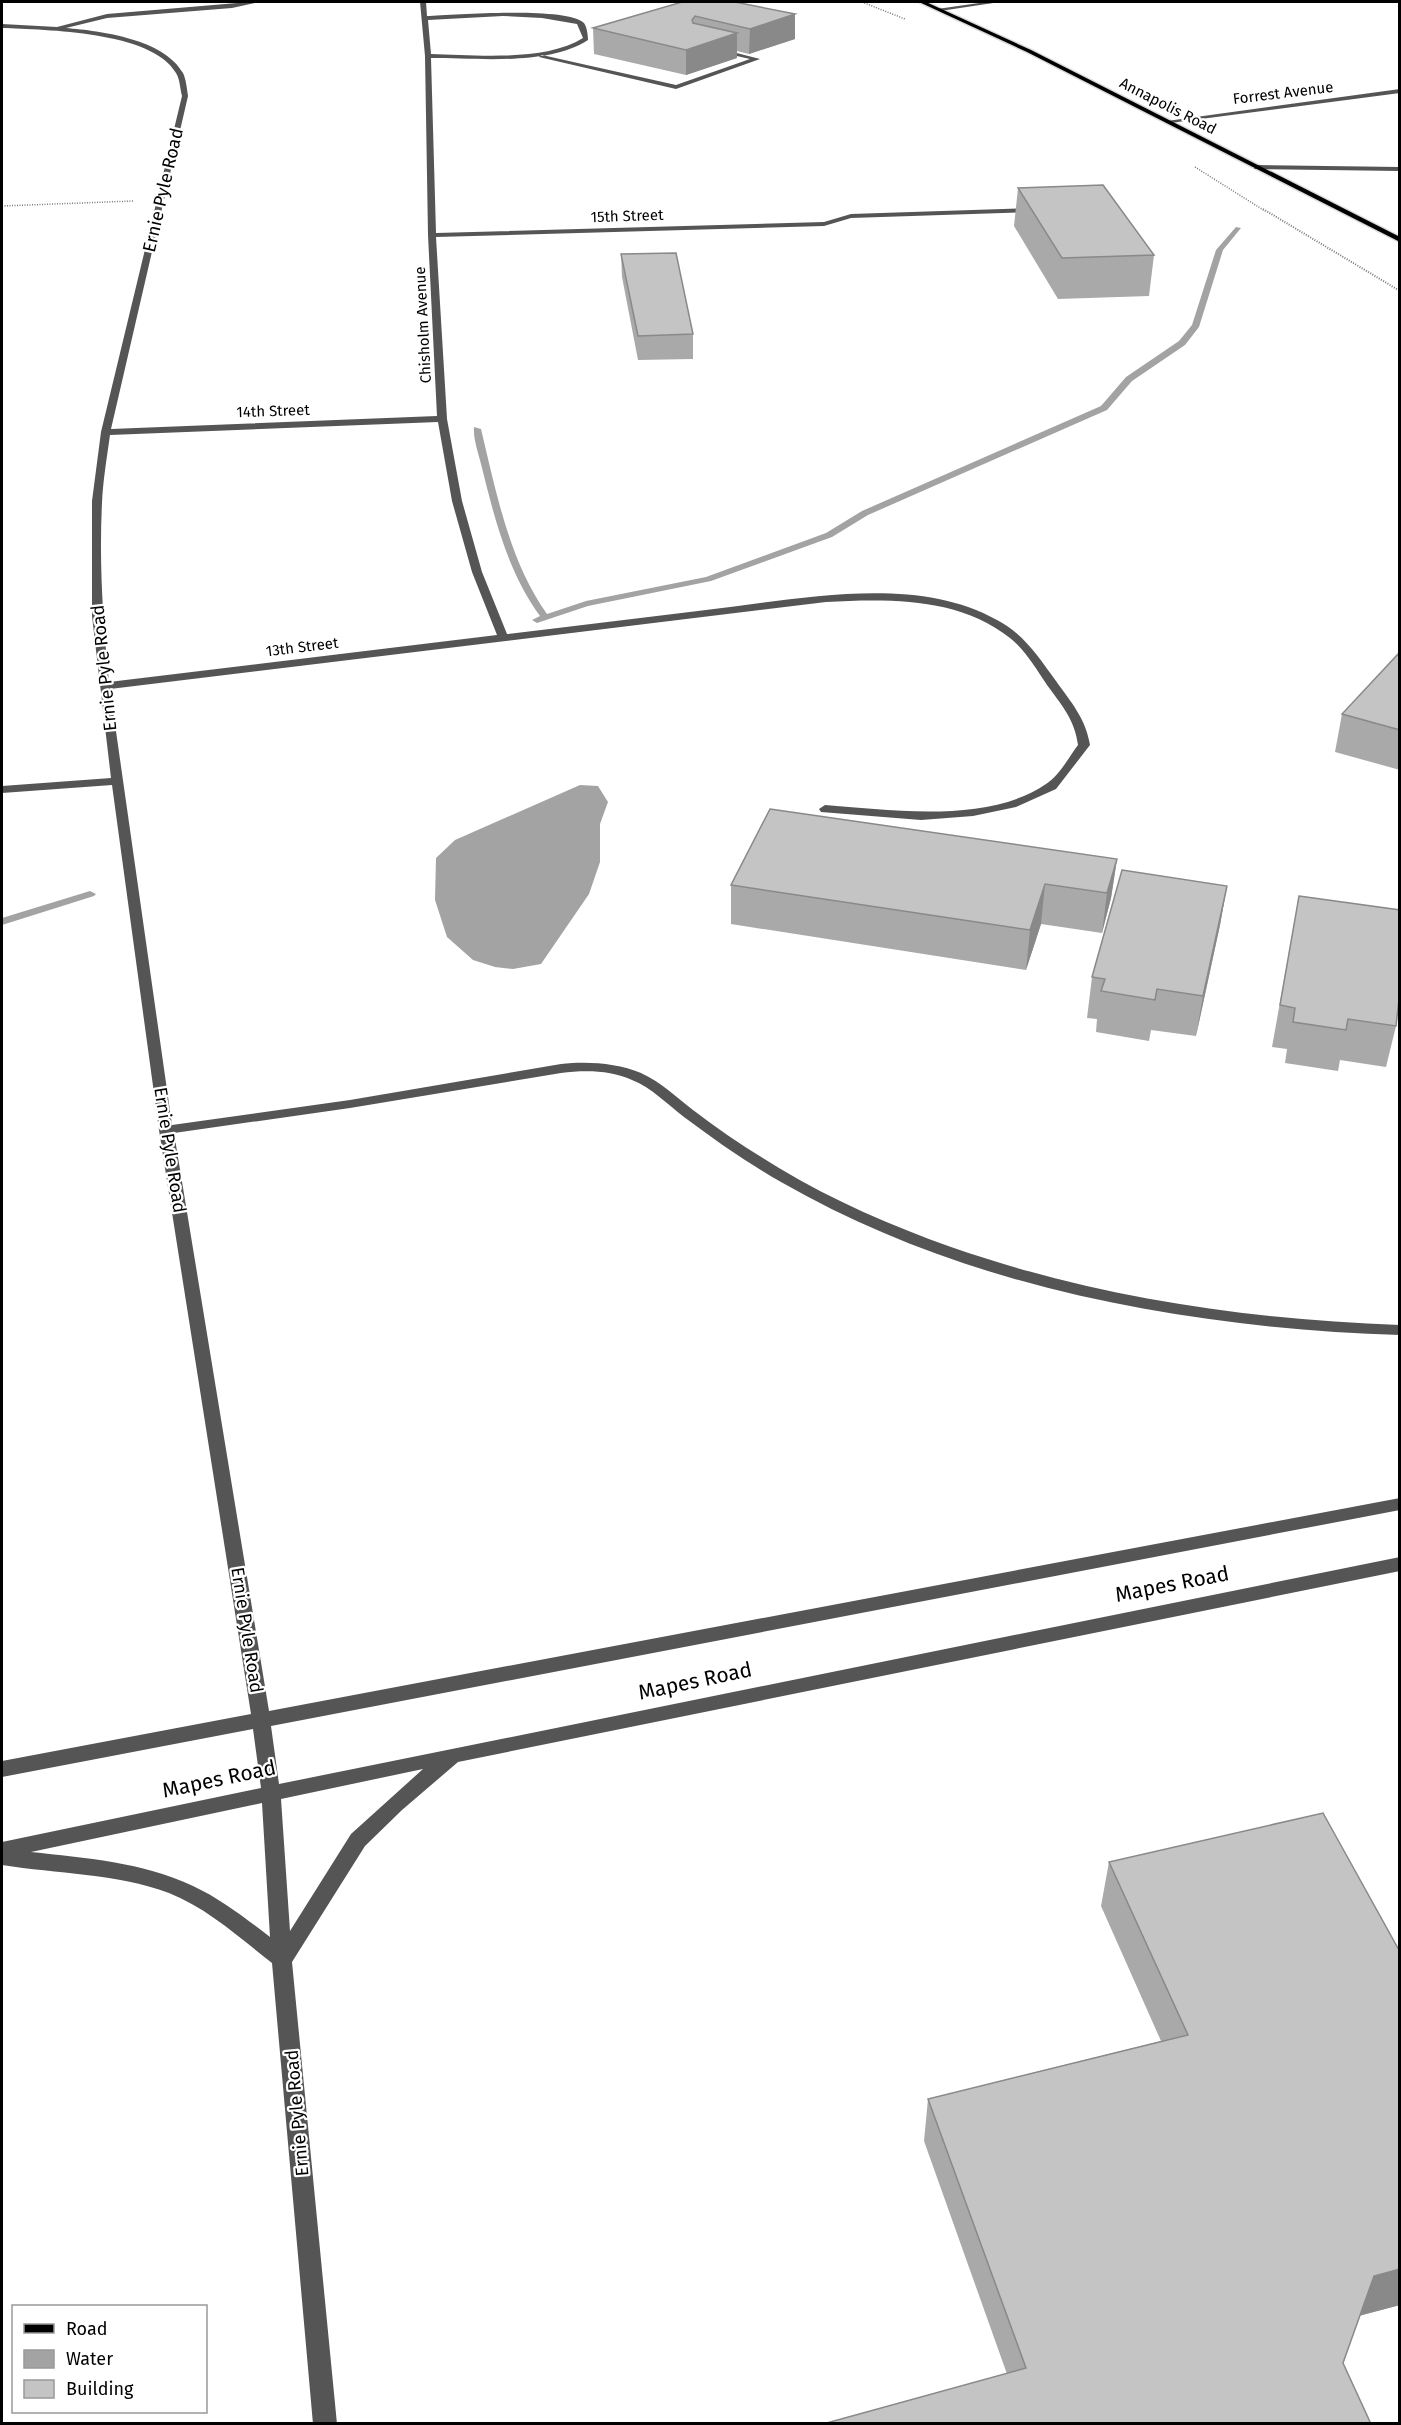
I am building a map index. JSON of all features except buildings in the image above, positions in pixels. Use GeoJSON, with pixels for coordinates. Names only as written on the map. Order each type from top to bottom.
{"type":"FeatureCollection","features":[{"type":"Feature","properties":{"kind":"main road","name":"Annapolis Road"},"geometry":{"type":"LineString","coordinates":[[922,2],[1170,121],[1400,240]]}},
{"type":"Feature","properties":{"kind":"street"},"geometry":{"type":"LineString","coordinates":[[57,29],[94,18],[257,2]]}},
{"type":"Feature","properties":{"kind":"street","name":"Chisholm Avenue"},"geometry":{"type":"LineString","coordinates":[[423,2],[428,56],[432,235],[442,419],[457,501],[477,572],[503,637]]}},
{"type":"Feature","properties":{"kind":"street"},"geometry":{"type":"LineString","coordinates":[[940,9],[997,2]]}},
{"type":"Feature","properties":{"kind":"street"},"geometry":{"type":"LineString","coordinates":[[425,18],[541,16],[568,20],[582,25],[586,39],[584,42],[557,51],[530,55],[428,56]]}},
{"type":"Feature","properties":{"kind":"street","name":"Ernie Pyle Road"},"geometry":{"type":"LineString","coordinates":[[2,26],[57,29],[111,36],[162,53],[181,73],[185,84],[185,96],[106,432],[97,501],[97,616],[104,686],[166,1130],[271,1792],[275,1884],[325,2424]]}},
{"type":"Feature","properties":{"kind":"street"},"geometry":{"type":"LineString","coordinates":[[530,55],[676,87],[757,59],[706,48]]}},
{"type":"Feature","properties":{"kind":"street","name":"Forrest Avenue"},"geometry":{"type":"LineString","coordinates":[[1170,121],[1400,91]]}},
{"type":"Feature","properties":{"kind":"street"},"geometry":{"type":"LineString","coordinates":[[1257,167],[1400,169]]}},
{"type":"Feature","properties":{"kind":"street","name":"15th Street"},"geometry":{"type":"LineString","coordinates":[[432,235],[824,224],[851,216],[1041,209]]}},
{"type":"Feature","properties":{"kind":"street","name":"14th Street"},"geometry":{"type":"LineString","coordinates":[[106,432],[442,419]]}},
{"type":"Feature","properties":{"kind":"street","name":"13th Street"},"geometry":{"type":"LineString","coordinates":[[104,686],[826,598],[870,596],[932,602],[991,620],[1013,635],[1030,651],[1070,707],[1082,730],[1084,745],[1052,786],[1016,803],[974,812],[921,816],[825,809]]}},
{"type":"Feature","properties":{"kind":"street"},"geometry":{"type":"LineString","coordinates":[[2,790],[117,781]]}},
{"type":"Feature","properties":{"kind":"street"},"geometry":{"type":"LineString","coordinates":[[166,1130],[406,1095],[520,1075],[595,1067],[642,1078],[745,1154],[802,1187],[855,1213],[926,1243],[1006,1270],[1071,1289],[1190,1313],[1314,1326],[1400,1330]]}},
{"type":"Feature","properties":{"kind":"street","name":"Mapes Road"},"geometry":{"type":"LineString","coordinates":[[2,1769],[1400,1504]]}},
{"type":"Feature","properties":{"kind":"street","name":"Mapes Road"},"geometry":{"type":"LineString","coordinates":[[2,1850],[271,1792],[1400,1564]]}},
{"type":"Feature","properties":{"kind":"street"},"geometry":{"type":"LineString","coordinates":[[2,1857],[118,1874],[173,1887],[228,1917],[283,1959],[358,1840],[395,1804],[454,1755]]}},
{"type":"Feature","properties":{"kind":"path"},"geometry":{"type":"LineString","coordinates":[[861,2],[909,21]]}},
{"type":"Feature","properties":{"kind":"path"},"geometry":{"type":"LineString","coordinates":[[1190,163],[1327,249],[1400,291]]}},
{"type":"Feature","properties":{"kind":"path"},"geometry":{"type":"LineString","coordinates":[[2,206],[161,200]]}},
{"type":"Feature","properties":{"kind":"water"},"geometry":{"type":"Polygon","coordinates":[[[580,785],[598,786],[608,802],[600,824],[600,862],[589,894],[541,964],[513,969],[495,967],[473,960],[447,937],[435,900],[436,858],[455,840],[580,785]]]}},
{"type":"Feature","properties":{"kind":"waterway"},"geometry":{"type":"LineString","coordinates":[[537,620],[586,604],[708,579],[829,535],[865,513],[1104,408],[1129,379],[1182,343],[1196,325],[1220,250],[1238,228]]}},
{"type":"Feature","properties":{"kind":"waterway"},"geometry":{"type":"LineString","coordinates":[[477,429],[495,501],[512,554],[522,579],[545,617]]}},
{"type":"Feature","properties":{"kind":"waterway"},"geometry":{"type":"LineString","coordinates":[[2,922],[90,894]]}}]}
